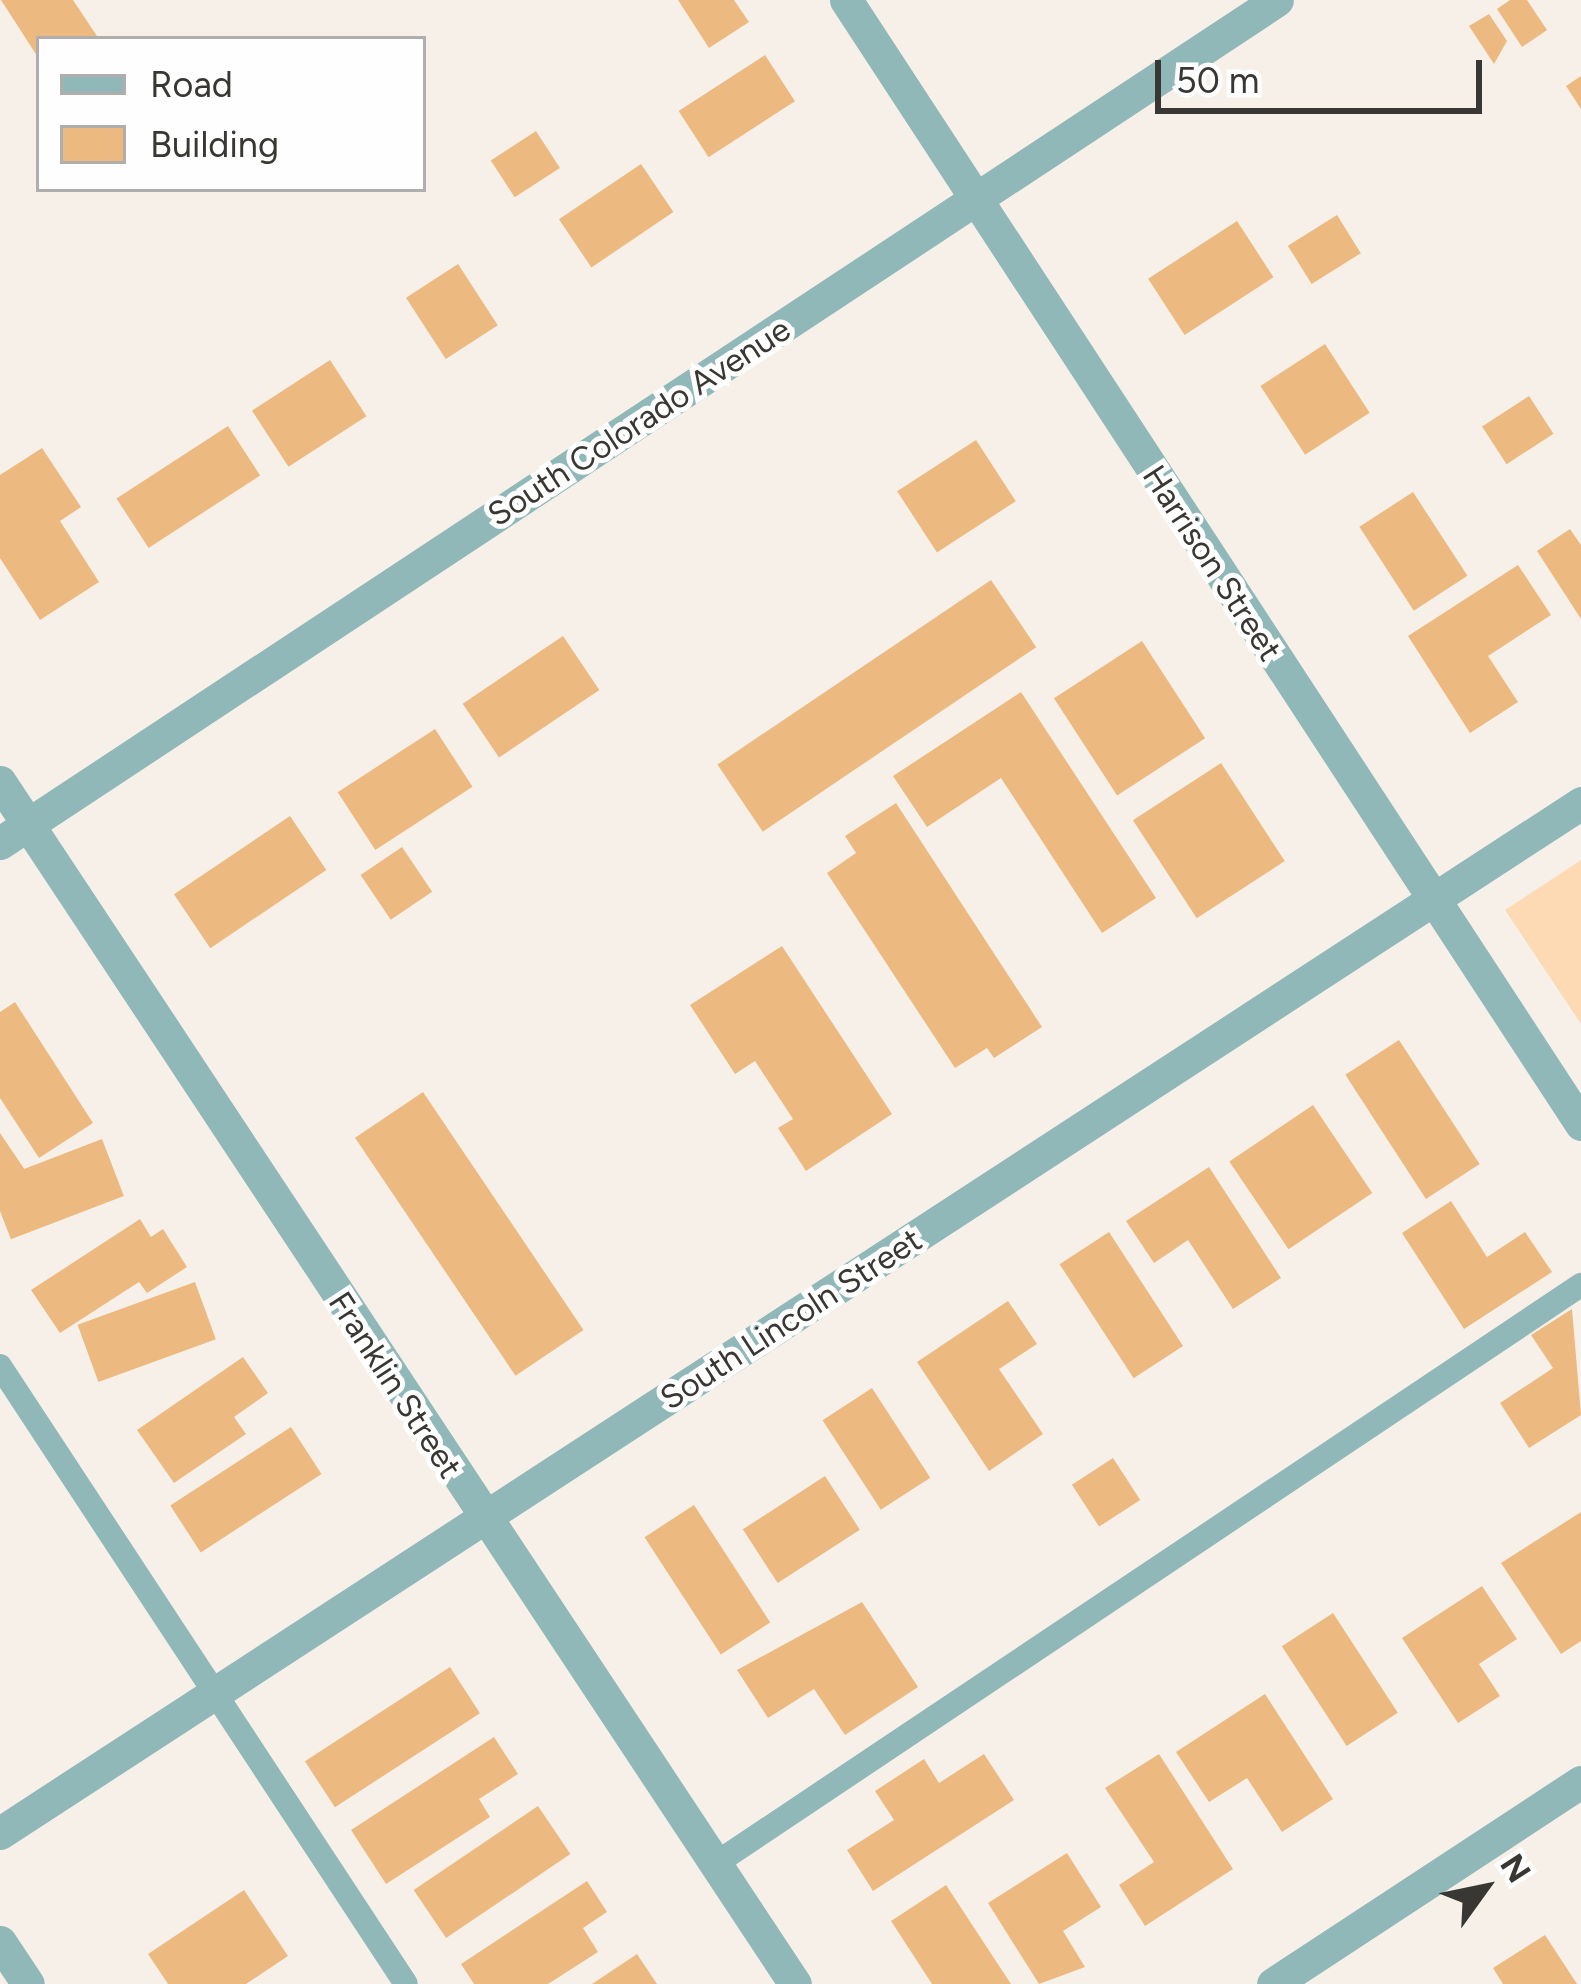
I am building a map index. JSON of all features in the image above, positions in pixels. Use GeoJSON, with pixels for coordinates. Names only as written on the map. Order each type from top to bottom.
{"type":"FeatureCollection","features":[{"type":"Feature","properties":{"kind":"street","name":"Harrison Street"},"geometry":{"type":"LineString","coordinates":[[846,0],[1431,903],[1581,1124]]}},
{"type":"Feature","properties":{"kind":"street","name":"South Colorado Avenue"},"geometry":{"type":"LineString","coordinates":[[13,834],[1277,0]]}},
{"type":"Feature","properties":{"kind":"street","name":"Franklin Street"},"geometry":{"type":"LineString","coordinates":[[0,782],[13,834],[484,1519],[795,1984]]}},
{"type":"Feature","properties":{"kind":"street","name":"South Lincoln Street"},"geometry":{"type":"LineString","coordinates":[[0,1833],[1581,803]]}},
{"type":"Feature","properties":{"kind":"street"},"geometry":{"type":"LineString","coordinates":[[1273,1984],[1581,1782]]}},
{"type":"Feature","properties":{"kind":"street"},"geometry":{"type":"LineString","coordinates":[[0,1942],[28,1984]]}},
{"type":"Feature","properties":{"kind":"lane"},"geometry":{"type":"LineString","coordinates":[[715,1864],[1581,1285]]}},
{"type":"Feature","properties":{"kind":"lane"},"geometry":{"type":"LineString","coordinates":[[0,1366],[406,1984]]}},
{"type":"Feature","properties":{"kind":"shaded area"},"geometry":{"type":"Polygon","coordinates":[[[1581,860],[1581,1024],[1505,910],[1581,860]]]}},
{"type":"Feature","properties":{"kind":"building"},"geometry":{"type":"Polygon","coordinates":[[[1,0],[73,0],[97,36],[36,36],[36,54],[1,0]]]}},
{"type":"Feature","properties":{"kind":"building"},"geometry":{"type":"Polygon","coordinates":[[[678,0],[734,0],[749,22],[709,48],[678,0]]]}},
{"type":"Feature","properties":{"kind":"building"},"geometry":{"type":"Polygon","coordinates":[[[1510,0],[1527,0],[1547,30],[1522,47],[1497,9],[1510,0]]]}},
{"type":"Feature","properties":{"kind":"building"},"geometry":{"type":"Polygon","coordinates":[[[1489,14],[1507,41],[1494,64],[1469,26],[1489,14]]]}},
{"type":"Feature","properties":{"kind":"building"},"geometry":{"type":"Polygon","coordinates":[[[765,55],[795,101],[709,157],[679,111],[765,55]]]}},
{"type":"Feature","properties":{"kind":"building"},"geometry":{"type":"Polygon","coordinates":[[[1581,76],[1581,109],[1566,86],[1581,76]]]}},
{"type":"Feature","properties":{"kind":"building"},"geometry":{"type":"Polygon","coordinates":[[[536,131],[560,168],[515,197],[491,160],[536,131]]]}},
{"type":"Feature","properties":{"kind":"building"},"geometry":{"type":"Polygon","coordinates":[[[641,164],[673,212],[591,267],[559,219],[641,164]]]}},
{"type":"Feature","properties":{"kind":"building"},"geometry":{"type":"Polygon","coordinates":[[[1337,215],[1361,253],[1312,284],[1288,246],[1337,215]]]}},
{"type":"Feature","properties":{"kind":"building"},"geometry":{"type":"Polygon","coordinates":[[[1237,221],[1273,277],[1185,335],[1148,279],[1237,221]]]}},
{"type":"Feature","properties":{"kind":"building"},"geometry":{"type":"Polygon","coordinates":[[[458,264],[498,325],[446,359],[406,298],[458,264]]]}},
{"type":"Feature","properties":{"kind":"building"},"geometry":{"type":"Polygon","coordinates":[[[1325,344],[1370,413],[1305,455],[1260,386],[1325,344]]]}},
{"type":"Feature","properties":{"kind":"building"},"geometry":{"type":"Polygon","coordinates":[[[330,360],[366,416],[288,467],[252,411],[330,360]]]}},
{"type":"Feature","properties":{"kind":"building"},"geometry":{"type":"Polygon","coordinates":[[[1529,396],[1554,434],[1507,464],[1482,426],[1529,396]]]}},
{"type":"Feature","properties":{"kind":"building"},"geometry":{"type":"Polygon","coordinates":[[[228,426],[260,475],[149,548],[116,498],[228,426]]]}},
{"type":"Feature","properties":{"kind":"building"},"geometry":{"type":"Polygon","coordinates":[[[976,440],[1016,501],[937,552],[897,491],[976,440]]]}},
{"type":"Feature","properties":{"kind":"building"},"geometry":{"type":"Polygon","coordinates":[[[42,448],[81,507],[60,521],[99,582],[40,620],[0,558],[0,475],[42,448]]]}},
{"type":"Feature","properties":{"kind":"building"},"geometry":{"type":"Polygon","coordinates":[[[1413,492],[1467,576],[1414,611],[1359,527],[1413,492]]]}},
{"type":"Feature","properties":{"kind":"building"},"geometry":{"type":"Polygon","coordinates":[[[1570,529],[1581,545],[1581,619],[1537,551],[1570,529]]]}},
{"type":"Feature","properties":{"kind":"building"},"geometry":{"type":"Polygon","coordinates":[[[1518,565],[1551,615],[1488,656],[1518,702],[1470,733],[1408,636],[1518,565]]]}},
{"type":"Feature","properties":{"kind":"building"},"geometry":{"type":"Polygon","coordinates":[[[991,580],[1036,647],[763,832],[717,765],[991,580]]]}},
{"type":"Feature","properties":{"kind":"building"},"geometry":{"type":"Polygon","coordinates":[[[563,636],[599,690],[499,758],[463,704],[563,636]]]}},
{"type":"Feature","properties":{"kind":"building"},"geometry":{"type":"Polygon","coordinates":[[[1142,641],[1205,738],[1117,795],[1054,698],[1142,641]]]}},
{"type":"Feature","properties":{"kind":"building"},"geometry":{"type":"Polygon","coordinates":[[[1021,692],[1156,898],[1102,933],[1001,778],[927,827],[893,776],[1021,692]]]}},
{"type":"Feature","properties":{"kind":"building"},"geometry":{"type":"Polygon","coordinates":[[[435,729],[473,787],[375,850],[338,792],[435,729]]]}},
{"type":"Feature","properties":{"kind":"building"},"geometry":{"type":"Polygon","coordinates":[[[1221,763],[1285,861],[1197,918],[1133,820],[1221,763]]]}},
{"type":"Feature","properties":{"kind":"building"},"geometry":{"type":"Polygon","coordinates":[[[896,803],[1042,1027],[994,1058],[987,1048],[955,1068],[827,873],[856,853],[845,836],[896,803]]]}},
{"type":"Feature","properties":{"kind":"building"},"geometry":{"type":"Polygon","coordinates":[[[290,816],[326,870],[210,948],[174,894],[290,816]]]}},
{"type":"Feature","properties":{"kind":"building"},"geometry":{"type":"Polygon","coordinates":[[[402,847],[432,892],[391,920],[361,875],[402,847]]]}},
{"type":"Feature","properties":{"kind":"building"},"geometry":{"type":"Polygon","coordinates":[[[782,946],[892,1114],[806,1171],[778,1128],[793,1119],[755,1061],[735,1074],[690,1005],[782,946]]]}},
{"type":"Feature","properties":{"kind":"building"},"geometry":{"type":"Polygon","coordinates":[[[15,1002],[93,1123],[39,1158],[0,1098],[0,1012],[15,1002]]]}},
{"type":"Feature","properties":{"kind":"building"},"geometry":{"type":"Polygon","coordinates":[[[1399,1040],[1480,1164],[1426,1199],[1345,1075],[1399,1040]]]}},
{"type":"Feature","properties":{"kind":"building"},"geometry":{"type":"Polygon","coordinates":[[[423,1092],[583,1330],[516,1376],[355,1138],[423,1092]]]}},
{"type":"Feature","properties":{"kind":"building"},"geometry":{"type":"Polygon","coordinates":[[[1313,1105],[1372,1193],[1289,1249],[1229,1161],[1313,1105]]]}},
{"type":"Feature","properties":{"kind":"building"},"geometry":{"type":"Polygon","coordinates":[[[0,1133],[25,1170],[0,1186],[0,1133]]]}},
{"type":"Feature","properties":{"kind":"building"},"geometry":{"type":"Polygon","coordinates":[[[102,1139],[124,1196],[11,1239],[0,1211],[0,1178],[102,1139]]]}},
{"type":"Feature","properties":{"kind":"building"},"geometry":{"type":"Polygon","coordinates":[[[1209,1167],[1281,1278],[1233,1309],[1188,1240],[1154,1263],[1126,1221],[1209,1167]]]}},
{"type":"Feature","properties":{"kind":"building"},"geometry":{"type":"Polygon","coordinates":[[[1451,1201],[1487,1257],[1525,1232],[1552,1272],[1464,1329],[1402,1233],[1451,1201]]]}},
{"type":"Feature","properties":{"kind":"building"},"geometry":{"type":"Polygon","coordinates":[[[140,1219],[151,1237],[163,1229],[187,1267],[147,1293],[139,1282],[60,1333],[31,1290],[140,1219]]]}},
{"type":"Feature","properties":{"kind":"building"},"geometry":{"type":"Polygon","coordinates":[[[1109,1232],[1183,1346],[1134,1378],[1060,1264],[1109,1232]]]}},
{"type":"Feature","properties":{"kind":"building"},"geometry":{"type":"Polygon","coordinates":[[[195,1282],[216,1339],[98,1382],[78,1325],[195,1282]]]}},
{"type":"Feature","properties":{"kind":"building"},"geometry":{"type":"Polygon","coordinates":[[[1008,1301],[1037,1344],[999,1369],[1043,1434],[989,1471],[917,1362],[1008,1301]]]}},
{"type":"Feature","properties":{"kind":"building"},"geometry":{"type":"Polygon","coordinates":[[[1572,1309],[1581,1415],[1529,1448],[1500,1403],[1553,1368],[1531,1335],[1572,1309]]]}},
{"type":"Feature","properties":{"kind":"building"},"geometry":{"type":"Polygon","coordinates":[[[243,1357],[268,1393],[234,1417],[246,1434],[174,1483],[137,1430],[243,1357]]]}},
{"type":"Feature","properties":{"kind":"building"},"geometry":{"type":"Polygon","coordinates":[[[872,1388],[930,1478],[881,1510],[823,1420],[872,1388]]]}},
{"type":"Feature","properties":{"kind":"building"},"geometry":{"type":"Polygon","coordinates":[[[291,1427],[321,1474],[201,1552],[170,1505],[291,1427]]]}},
{"type":"Feature","properties":{"kind":"building"},"geometry":{"type":"Polygon","coordinates":[[[1113,1458],[1140,1500],[1099,1527],[1072,1485],[1113,1458]]]}},
{"type":"Feature","properties":{"kind":"building"},"geometry":{"type":"Polygon","coordinates":[[[825,1476],[860,1530],[778,1583],[743,1529],[825,1476]]]}},
{"type":"Feature","properties":{"kind":"building"},"geometry":{"type":"Polygon","coordinates":[[[694,1505],[770,1622],[721,1655],[645,1537],[694,1505]]]}},
{"type":"Feature","properties":{"kind":"building"},"geometry":{"type":"Polygon","coordinates":[[[1581,1512],[1581,1641],[1561,1654],[1501,1563],[1581,1512]]]}},
{"type":"Feature","properties":{"kind":"building"},"geometry":{"type":"Polygon","coordinates":[[[1482,1586],[1517,1639],[1479,1664],[1500,1696],[1458,1723],[1402,1638],[1482,1586]]]}},
{"type":"Feature","properties":{"kind":"building"},"geometry":{"type":"Polygon","coordinates":[[[862,1602],[918,1687],[845,1735],[814,1689],[768,1718],[737,1670],[862,1602]]]}},
{"type":"Feature","properties":{"kind":"building"},"geometry":{"type":"Polygon","coordinates":[[[1333,1613],[1398,1713],[1347,1746],[1282,1646],[1333,1613]]]}},
{"type":"Feature","properties":{"kind":"building"},"geometry":{"type":"Polygon","coordinates":[[[450,1667],[480,1713],[335,1807],[305,1761],[450,1667]]]}},
{"type":"Feature","properties":{"kind":"building"},"geometry":{"type":"Polygon","coordinates":[[[1265,1694],[1333,1799],[1282,1832],[1247,1778],[1209,1802],[1176,1752],[1265,1694]]]}},
{"type":"Feature","properties":{"kind":"building"},"geometry":{"type":"Polygon","coordinates":[[[494,1737],[518,1774],[479,1799],[490,1817],[386,1884],[351,1830],[494,1737]]]}},
{"type":"Feature","properties":{"kind":"building"},"geometry":{"type":"Polygon","coordinates":[[[984,1754],[1014,1800],[873,1891],[847,1850],[894,1820],[875,1791],[924,1759],[939,1783],[984,1754]]]}},
{"type":"Feature","properties":{"kind":"building"},"geometry":{"type":"Polygon","coordinates":[[[1159,1754],[1233,1869],[1145,1926],[1119,1885],[1154,1862],[1105,1788],[1159,1754]]]}},
{"type":"Feature","properties":{"kind":"building"},"geometry":{"type":"Polygon","coordinates":[[[538,1806],[570,1854],[446,1938],[414,1890],[538,1806]]]}},
{"type":"Feature","properties":{"kind":"building"},"geometry":{"type":"Polygon","coordinates":[[[1067,1853],[1101,1907],[1063,1931],[1085,1967],[1039,1984],[988,1903],[1067,1853]]]}},
{"type":"Feature","properties":{"kind":"building"},"geometry":{"type":"Polygon","coordinates":[[[587,1881],[607,1912],[583,1928],[598,1952],[548,1984],[474,1984],[461,1964],[587,1881]]]}},
{"type":"Feature","properties":{"kind":"building"},"geometry":{"type":"Polygon","coordinates":[[[946,1885],[1011,1984],[932,1984],[891,1921],[946,1885]]]}},
{"type":"Feature","properties":{"kind":"building"},"geometry":{"type":"Polygon","coordinates":[[[244,1890],[288,1956],[246,1984],[168,1984],[148,1954],[244,1890]]]}},
{"type":"Feature","properties":{"kind":"building"},"geometry":{"type":"Polygon","coordinates":[[[1545,1935],[1577,1984],[1503,1984],[1493,1968],[1545,1935]]]}},
{"type":"Feature","properties":{"kind":"building"},"geometry":{"type":"Polygon","coordinates":[[[637,1954],[657,1984],[592,1984],[637,1954]]]}}]}
